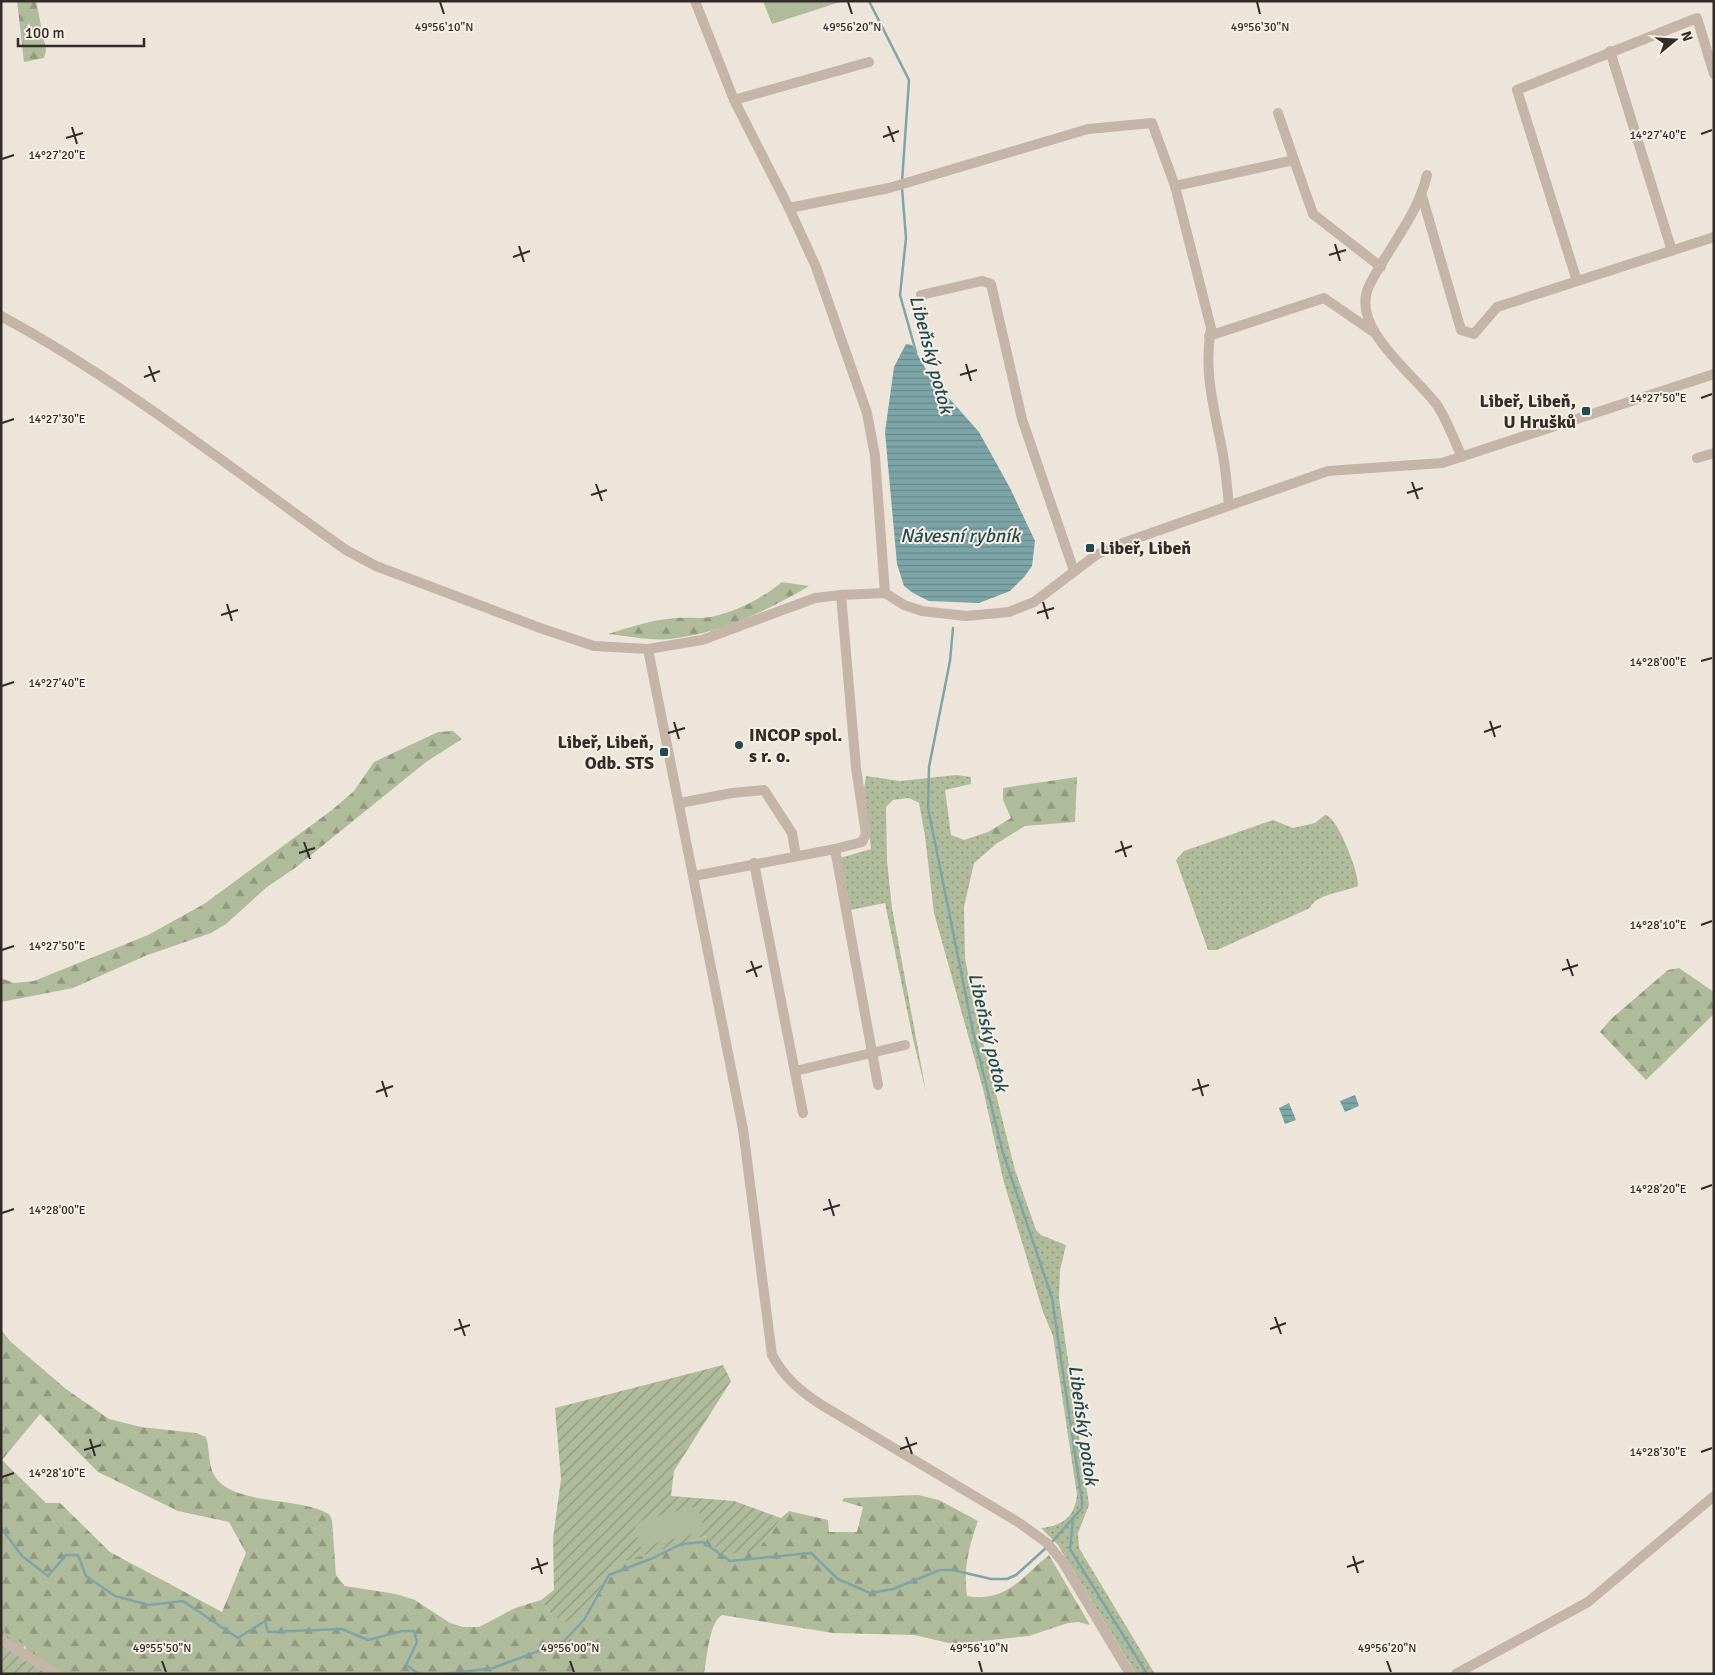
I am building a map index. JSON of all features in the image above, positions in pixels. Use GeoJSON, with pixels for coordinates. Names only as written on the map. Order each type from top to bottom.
{"type":"FeatureCollection","features":[{"type":"Feature","properties":{"kind":"street"},"geometry":{"type":"LineString","coordinates":[[695,1],[734,100],[789,208],[816,267],[867,413],[875,456],[885,594]]}},
{"type":"Feature","properties":{"kind":"street"},"geometry":{"type":"LineString","coordinates":[[1577,281],[1517,90],[1610,51],[1697,18],[1714,74]]}},
{"type":"Feature","properties":{"kind":"street"},"geometry":{"type":"LineString","coordinates":[[1610,51],[1672,252]]}},
{"type":"Feature","properties":{"kind":"street"},"geometry":{"type":"LineString","coordinates":[[734,100],[869,62]]}},
{"type":"Feature","properties":{"kind":"street"},"geometry":{"type":"LineString","coordinates":[[1278,113],[1313,214],[1381,267]]}},
{"type":"Feature","properties":{"kind":"street"},"geometry":{"type":"LineString","coordinates":[[789,208],[816,201],[860,195],[1088,129],[1152,123],[1175,186],[1211,328],[1209,336],[1208,384],[1223,456],[1229,505]]}},
{"type":"Feature","properties":{"kind":"street"},"geometry":{"type":"LineString","coordinates":[[1175,186],[1294,160]]}},
{"type":"Feature","properties":{"kind":"street"},"geometry":{"type":"LineString","coordinates":[[1427,175],[1422,196],[1368,288],[1365,306],[1367,317],[1375,333],[1437,406],[1462,457]]}},
{"type":"Feature","properties":{"kind":"street"},"geometry":{"type":"LineString","coordinates":[[1422,196],[1461,330],[1474,334],[1497,307],[1714,237]]}},
{"type":"Feature","properties":{"kind":"street"},"geometry":{"type":"LineString","coordinates":[[921,295],[982,281],[992,284],[1022,419],[1074,571]]}},
{"type":"Feature","properties":{"kind":"street"},"geometry":{"type":"LineString","coordinates":[[1209,336],[1324,298],[1375,333]]}},
{"type":"Feature","properties":{"kind":"street"},"geometry":{"type":"LineString","coordinates":[[1,316],[41,338],[126,393],[346,550],[376,566],[540,628],[594,646],[648,649],[702,640],[814,598],[841,595],[885,594],[904,605],[922,611],[966,616],[1009,612],[1034,602],[1096,555],[1120,544],[1328,471],[1367,467],[1424,466],[1462,457],[1714,374]]}},
{"type":"Feature","properties":{"kind":"street"},"geometry":{"type":"LineString","coordinates":[[1697,458],[1714,453]]}},
{"type":"Feature","properties":{"kind":"street"},"geometry":{"type":"LineString","coordinates":[[694,876],[754,863],[836,849],[862,842],[866,834],[856,768],[841,595]]}},
{"type":"Feature","properties":{"kind":"street"},"geometry":{"type":"LineString","coordinates":[[648,649],[743,1129],[772,1355],[782,1373],[806,1394],[1018,1522],[1049,1546],[1062,1561],[1130,1674]]}},
{"type":"Feature","properties":{"kind":"street"},"geometry":{"type":"LineString","coordinates":[[680,803],[732,793],[764,790],[792,833],[796,856]]}},
{"type":"Feature","properties":{"kind":"street"},"geometry":{"type":"LineString","coordinates":[[836,849],[878,1085]]}},
{"type":"Feature","properties":{"kind":"street"},"geometry":{"type":"LineString","coordinates":[[754,863],[803,1112]]}},
{"type":"Feature","properties":{"kind":"street"},"geometry":{"type":"LineString","coordinates":[[795,1071],[905,1045]]}},
{"type":"Feature","properties":{"kind":"street"},"geometry":{"type":"LineString","coordinates":[[1456,1674],[1588,1602],[1714,1496]]}},
{"type":"Feature","properties":{"kind":"street"},"geometry":{"type":"LineString","coordinates":[[1,1640],[56,1674]]}},
{"type":"Feature","properties":{"kind":"green space"},"geometry":{"type":"Polygon","coordinates":[[[17,1],[36,1],[46,50],[44,58],[24,62],[17,1]]]}},
{"type":"Feature","properties":{"kind":"green space"},"geometry":{"type":"Polygon","coordinates":[[[763,1],[843,1],[772,24],[763,1]]]}},
{"type":"Feature","properties":{"kind":"green space"},"geometry":{"type":"Polygon","coordinates":[[[782,582],[809,586],[742,620],[706,632],[670,639],[647,639],[608,634],[658,620],[706,618],[720,615],[749,604],[782,582]]]}},
{"type":"Feature","properties":{"kind":"green space"},"geometry":{"type":"Polygon","coordinates":[[[453,731],[462,739],[426,762],[295,868],[267,887],[226,924],[211,933],[145,956],[73,988],[1,1002],[1,978],[14,983],[34,981],[148,935],[204,904],[332,810],[354,791],[374,762],[438,732],[453,731]]]}},
{"type":"Feature","properties":{"kind":"green space"},"geometry":{"type":"Polygon","coordinates":[[[956,775],[971,777],[971,784],[945,790],[951,835],[964,840],[988,832],[996,844],[974,863],[964,907],[965,958],[974,1006],[1015,1170],[1036,1230],[1041,1235],[1066,1245],[1060,1270],[1059,1298],[1089,1505],[1078,1533],[1079,1548],[1155,1674],[1136,1674],[1058,1545],[1041,1528],[1055,1525],[1066,1519],[1076,1503],[1077,1495],[1053,1336],[1043,1312],[1003,1179],[983,1089],[934,913],[919,803],[909,798],[893,800],[886,807],[887,861],[892,908],[926,1092],[885,903],[850,910],[840,858],[871,849],[864,789],[866,776],[900,781],[956,775]]]}},
{"type":"Feature","properties":{"kind":"green space"},"geometry":{"type":"Polygon","coordinates":[[[1077,777],[1075,822],[1025,826],[996,844],[988,832],[1011,818],[1003,800],[1003,788],[1077,777]]]}},
{"type":"Feature","properties":{"kind":"green space"},"geometry":{"type":"Polygon","coordinates":[[[1325,815],[1335,825],[1347,846],[1358,880],[1358,886],[1324,896],[1313,903],[1310,908],[1217,950],[1208,950],[1176,860],[1184,851],[1273,820],[1293,828],[1315,823],[1325,815]]]}},
{"type":"Feature","properties":{"kind":"green space"},"geometry":{"type":"Polygon","coordinates":[[[1679,968],[1714,992],[1714,1014],[1646,1080],[1600,1032],[1611,1019],[1668,970],[1679,968]]]}},
{"type":"Feature","properties":{"kind":"green space"},"geometry":{"type":"Polygon","coordinates":[[[1,1330],[11,1342],[66,1389],[109,1419],[141,1427],[196,1433],[206,1437],[214,1475],[223,1485],[235,1492],[316,1508],[329,1514],[332,1520],[336,1575],[345,1586],[396,1594],[415,1600],[450,1623],[463,1627],[479,1627],[515,1608],[541,1600],[552,1615],[591,1604],[615,1564],[658,1549],[707,1536],[756,1552],[781,1518],[789,1511],[828,1520],[829,1532],[857,1532],[863,1507],[842,1501],[844,1498],[918,1495],[939,1500],[978,1521],[968,1558],[966,1576],[967,1596],[992,1596],[1003,1592],[1049,1555],[1090,1625],[1078,1622],[1068,1623],[1029,1636],[953,1644],[914,1635],[833,1633],[722,1615],[714,1625],[711,1633],[704,1674],[48,1674],[30,1664],[25,1645],[6,1634],[1,1624],[1,1330]],[[40,1414],[2,1460],[46,1503],[60,1503],[110,1552],[222,1612],[246,1553],[229,1522],[178,1511],[98,1472],[40,1414]]]}},
{"type":"Feature","properties":{"kind":"green space"},"geometry":{"type":"Polygon","coordinates":[[[723,1365],[731,1381],[674,1471],[671,1496],[734,1501],[781,1518],[756,1552],[721,1554],[706,1536],[615,1564],[591,1604],[572,1625],[552,1615],[541,1600],[554,1590],[553,1539],[561,1479],[555,1408],[723,1365]]]}},
{"type":"Feature","properties":{"kind":"green space"},"geometry":{"type":"Polygon","coordinates":[[[698,1506],[704,1531],[640,1547],[635,1527],[642,1520],[698,1506]]]}},
{"type":"Feature","properties":{"kind":"green space"},"geometry":{"type":"Polygon","coordinates":[[[1,1624],[8,1635],[25,1645],[24,1648],[1,1638],[1,1624]]]}},
{"type":"Feature","properties":{"kind":"green space"},"geometry":{"type":"Polygon","coordinates":[[[1,1645],[48,1674],[1,1674],[1,1645]]]}},
{"type":"Feature","properties":{"kind":"water","name":"Návesní rybník"},"geometry":{"type":"Polygon","coordinates":[[[906,344],[912,345],[931,378],[979,432],[1010,488],[1035,541],[1032,566],[1025,576],[1010,591],[979,603],[929,601],[904,586],[897,564],[885,432],[894,367],[906,344]]]}},
{"type":"Feature","properties":{"kind":"water"},"geometry":{"type":"Polygon","coordinates":[[[1355,1095],[1359,1106],[1345,1112],[1340,1101],[1355,1095]]]}},
{"type":"Feature","properties":{"kind":"water"},"geometry":{"type":"Polygon","coordinates":[[[1289,1103],[1296,1120],[1285,1124],[1279,1108],[1289,1103]]]}},
{"type":"Feature","properties":{"kind":"waterway","name":"Libeňský potok"},"geometry":{"type":"LineString","coordinates":[[869,1],[909,80],[902,182]]}},
{"type":"Feature","properties":{"kind":"waterway","name":"Libeňský potok"},"geometry":{"type":"LineString","coordinates":[[902,188],[906,238],[900,295],[916,352]]}},
{"type":"Feature","properties":{"kind":"waterway","name":"Libeňský potok"},"geometry":{"type":"LineString","coordinates":[[953,628],[950,661],[929,767],[928,808],[973,1031],[1003,1153],[1052,1298],[1082,1508],[1051,1543]]}},
{"type":"Feature","properties":{"kind":"waterway"},"geometry":{"type":"LineString","coordinates":[[1073,1520],[1070,1549],[1147,1674]]}},
{"type":"Feature","properties":{"kind":"waterway","name":"Libeňský potok"},"geometry":{"type":"LineString","coordinates":[[1,1528],[22,1556],[48,1576],[66,1555],[78,1555],[86,1576],[115,1596],[149,1605],[183,1601],[238,1638],[265,1621],[268,1632],[342,1629],[368,1640],[402,1631],[414,1631],[417,1642],[406,1665],[419,1674]]}},
{"type":"Feature","properties":{"kind":"waterway","name":"Libeňský potok"},"geometry":{"type":"LineString","coordinates":[[445,1674],[493,1668],[563,1642],[584,1620],[609,1575],[653,1558],[681,1544],[703,1542],[730,1561],[811,1553],[838,1579],[870,1593],[893,1589],[940,1570],[953,1570],[991,1579],[1007,1579],[1016,1575],[1047,1547]]}},
{"type":"Feature","properties":{"kind":"place","name":"Libeř, Libeň, U Hrušků"},"geometry":{"type":"Point","coordinates":[1586,411]}},
{"type":"Feature","properties":{"kind":"place","name":"Libeř, Libeň"},"geometry":{"type":"Point","coordinates":[1090,548]}},
{"type":"Feature","properties":{"kind":"place","name":"INCOP spol. s r. o."},"geometry":{"type":"Point","coordinates":[739,745]}},
{"type":"Feature","properties":{"kind":"place","name":"Libeř, Libeň, Odb. STS"},"geometry":{"type":"Point","coordinates":[664,752]}}]}
